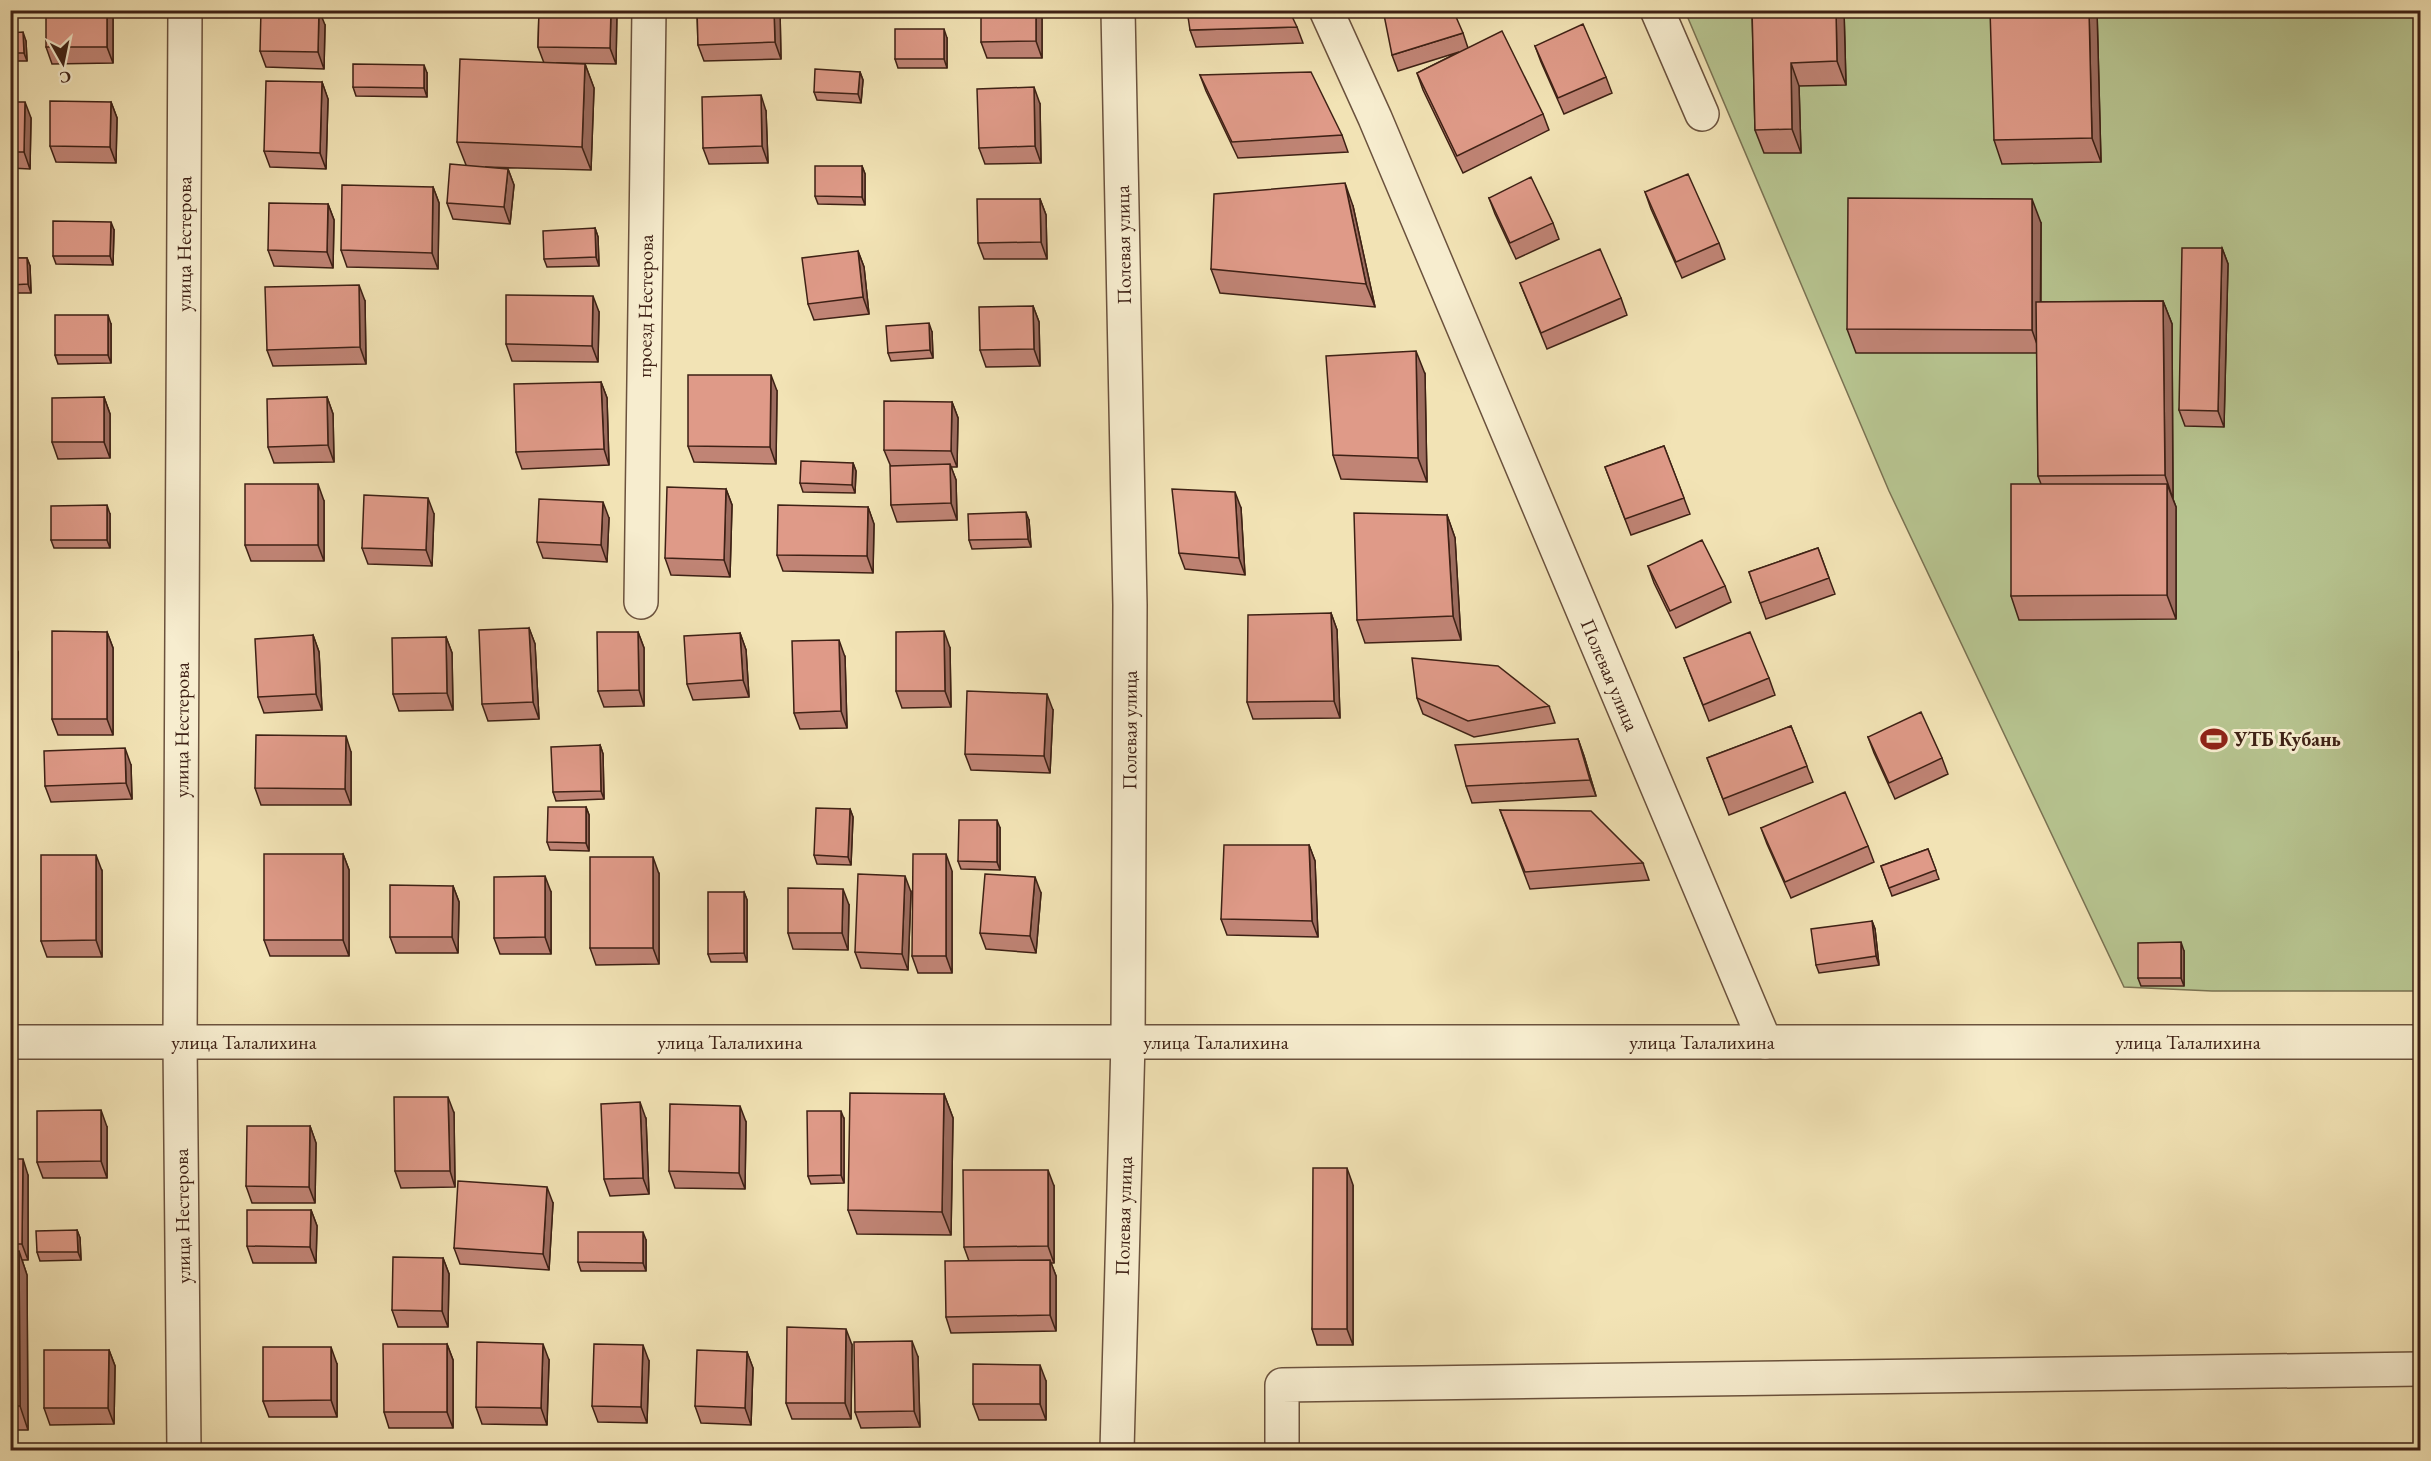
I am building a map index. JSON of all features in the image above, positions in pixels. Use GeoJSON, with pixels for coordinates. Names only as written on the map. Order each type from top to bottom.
{"type":"FeatureCollection","features":[{"type":"Feature","properties":{"kind":"street","name":"улица Нестерова"},"geometry":{"type":"LineString","coordinates":[[184,1450],[180,1042],[185,10]]}},
{"type":"Feature","properties":{"kind":"street","name":"проезд Нестерова"},"geometry":{"type":"LineString","coordinates":[[641,602],[649,10]]}},
{"type":"Feature","properties":{"kind":"street","name":"Полевая улица"},"geometry":{"type":"LineString","coordinates":[[1117,1450],[1128,1042],[1130,605],[1118,10]]}},
{"type":"Feature","properties":{"kind":"street","name":"Полевая улица"},"geometry":{"type":"LineString","coordinates":[[1326,10],[1375,118],[1765,1042]]}},
{"type":"Feature","properties":{"kind":"street"},"geometry":{"type":"LineString","coordinates":[[1658,10],[1702,114]]}},
{"type":"Feature","properties":{"kind":"street","name":"улица Талалихина"},"geometry":{"type":"LineString","coordinates":[[10,1042],[2421,1042]]}},
{"type":"Feature","properties":{"kind":"street"},"geometry":{"type":"LineString","coordinates":[[1282,1450],[1282,1386],[2421,1369]]}},
{"type":"Feature","properties":{"kind":"green space","name":"УТБ Кубань"},"geometry":{"type":"Polygon","coordinates":[[[1685,11],[2420,11],[2420,991],[2212,991],[2124,987],[1889,491],[1685,11]]]}},
{"type":"Feature","properties":{"kind":"building"},"geometry":{"type":"Polygon","coordinates":[[[46,10],[107,10],[107,47],[46,47],[46,10]]]}},
{"type":"Feature","properties":{"kind":"building"},"geometry":{"type":"Polygon","coordinates":[[[261,10],[319,10],[318,52],[260,51],[261,10]]]}},
{"type":"Feature","properties":{"kind":"building"},"geometry":{"type":"Polygon","coordinates":[[[539,10],[611,10],[610,48],[538,47],[539,10]]]}},
{"type":"Feature","properties":{"kind":"building"},"geometry":{"type":"Polygon","coordinates":[[[697,10],[774,10],[775,42],[698,45],[697,10]]]}},
{"type":"Feature","properties":{"kind":"building"},"geometry":{"type":"Polygon","coordinates":[[[981,10],[1036,10],[1036,41],[981,42],[981,10]]]}},
{"type":"Feature","properties":{"kind":"building"},"geometry":{"type":"Polygon","coordinates":[[[1187,10],[1289,10],[1297,27],[1190,30],[1187,10]]]}},
{"type":"Feature","properties":{"kind":"building"},"geometry":{"type":"Polygon","coordinates":[[[1383,10],[1453,10],[1463,33],[1392,55],[1383,10]]]}},
{"type":"Feature","properties":{"kind":"building"},"geometry":{"type":"Polygon","coordinates":[[[1752,10],[1836,10],[1837,61],[1791,63],[1792,129],[1755,130],[1752,10]]]}},
{"type":"Feature","properties":{"kind":"building"},"geometry":{"type":"Polygon","coordinates":[[[1990,10],[2089,10],[2092,138],[1994,140],[1990,10]]]}},
{"type":"Feature","properties":{"kind":"building"},"geometry":{"type":"Polygon","coordinates":[[[1583,24],[1606,77],[1558,98],[1535,46],[1583,24]]]}},
{"type":"Feature","properties":{"kind":"building"},"geometry":{"type":"Polygon","coordinates":[[[895,29],[944,29],[944,59],[895,59],[895,29]]]}},
{"type":"Feature","properties":{"kind":"building"},"geometry":{"type":"Polygon","coordinates":[[[1502,31],[1543,114],[1457,156],[1417,73],[1502,31]]]}},
{"type":"Feature","properties":{"kind":"building"},"geometry":{"type":"Polygon","coordinates":[[[23,32],[24,53],[10,53],[10,33],[23,32]]]}},
{"type":"Feature","properties":{"kind":"building"},"geometry":{"type":"Polygon","coordinates":[[[460,59],[585,64],[582,147],[457,142],[460,59]]]}},
{"type":"Feature","properties":{"kind":"building"},"geometry":{"type":"Polygon","coordinates":[[[353,64],[424,65],[424,88],[353,87],[353,64]]]}},
{"type":"Feature","properties":{"kind":"building"},"geometry":{"type":"Polygon","coordinates":[[[815,69],[860,72],[858,94],[814,92],[815,69]]]}},
{"type":"Feature","properties":{"kind":"building"},"geometry":{"type":"Polygon","coordinates":[[[1311,72],[1342,135],[1232,142],[1200,75],[1311,72]]]}},
{"type":"Feature","properties":{"kind":"building"},"geometry":{"type":"Polygon","coordinates":[[[266,81],[322,82],[320,153],[264,151],[266,81]]]}},
{"type":"Feature","properties":{"kind":"building"},"geometry":{"type":"Polygon","coordinates":[[[1034,87],[1035,146],[979,148],[977,89],[1034,87]]]}},
{"type":"Feature","properties":{"kind":"building"},"geometry":{"type":"Polygon","coordinates":[[[761,95],[762,146],[703,148],[702,97],[761,95]]]}},
{"type":"Feature","properties":{"kind":"building"},"geometry":{"type":"Polygon","coordinates":[[[50,101],[111,102],[110,147],[50,146],[50,101]]]}},
{"type":"Feature","properties":{"kind":"building"},"geometry":{"type":"Polygon","coordinates":[[[10,102],[25,102],[24,152],[10,152],[10,102]]]}},
{"type":"Feature","properties":{"kind":"building"},"geometry":{"type":"Polygon","coordinates":[[[450,164],[508,169],[504,207],[447,203],[450,164]]]}},
{"type":"Feature","properties":{"kind":"building"},"geometry":{"type":"Polygon","coordinates":[[[815,166],[862,166],[862,197],[815,196],[815,166]]]}},
{"type":"Feature","properties":{"kind":"building"},"geometry":{"type":"Polygon","coordinates":[[[1688,174],[1719,243],[1676,262],[1645,192],[1688,174]]]}},
{"type":"Feature","properties":{"kind":"building"},"geometry":{"type":"Polygon","coordinates":[[[1531,177],[1553,223],[1510,243],[1489,198],[1531,177]]]}},
{"type":"Feature","properties":{"kind":"building"},"geometry":{"type":"Polygon","coordinates":[[[1345,183],[1366,284],[1211,269],[1214,194],[1345,183]]]}},
{"type":"Feature","properties":{"kind":"building"},"geometry":{"type":"Polygon","coordinates":[[[342,185],[433,187],[432,253],[341,250],[342,185]]]}},
{"type":"Feature","properties":{"kind":"building"},"geometry":{"type":"Polygon","coordinates":[[[1848,198],[2032,199],[2032,330],[1847,329],[1848,198]]]}},
{"type":"Feature","properties":{"kind":"building"},"geometry":{"type":"Polygon","coordinates":[[[977,199],[1040,199],[1041,242],[978,243],[977,199]]]}},
{"type":"Feature","properties":{"kind":"building"},"geometry":{"type":"Polygon","coordinates":[[[269,203],[328,204],[327,252],[268,250],[269,203]]]}},
{"type":"Feature","properties":{"kind":"building"},"geometry":{"type":"Polygon","coordinates":[[[53,221],[111,222],[110,256],[53,256],[53,221]]]}},
{"type":"Feature","properties":{"kind":"building"},"geometry":{"type":"Polygon","coordinates":[[[595,228],[596,257],[544,259],[543,231],[595,228]]]}},
{"type":"Feature","properties":{"kind":"building"},"geometry":{"type":"Polygon","coordinates":[[[2182,248],[2222,248],[2218,411],[2179,410],[2182,248]]]}},
{"type":"Feature","properties":{"kind":"building"},"geometry":{"type":"Polygon","coordinates":[[[1600,249],[1621,298],[1541,333],[1520,283],[1600,249]]]}},
{"type":"Feature","properties":{"kind":"building"},"geometry":{"type":"Polygon","coordinates":[[[858,251],[863,297],[808,304],[802,258],[858,251]]]}},
{"type":"Feature","properties":{"kind":"building"},"geometry":{"type":"Polygon","coordinates":[[[10,258],[27,258],[28,284],[10,285],[10,258]]]}},
{"type":"Feature","properties":{"kind":"building"},"geometry":{"type":"Polygon","coordinates":[[[359,285],[360,347],[267,350],[265,287],[359,285]]]}},
{"type":"Feature","properties":{"kind":"building"},"geometry":{"type":"Polygon","coordinates":[[[506,295],[593,296],[592,346],[506,344],[506,295]]]}},
{"type":"Feature","properties":{"kind":"building"},"geometry":{"type":"Polygon","coordinates":[[[2163,301],[2165,475],[2038,476],[2036,302],[2163,301]]]}},
{"type":"Feature","properties":{"kind":"building"},"geometry":{"type":"Polygon","coordinates":[[[1033,306],[1034,349],[980,350],[979,307],[1033,306]]]}},
{"type":"Feature","properties":{"kind":"building"},"geometry":{"type":"Polygon","coordinates":[[[55,315],[108,315],[108,355],[55,355],[55,315]]]}},
{"type":"Feature","properties":{"kind":"building"},"geometry":{"type":"Polygon","coordinates":[[[929,323],[930,350],[888,353],[886,326],[929,323]]]}},
{"type":"Feature","properties":{"kind":"building"},"geometry":{"type":"Polygon","coordinates":[[[1416,351],[1418,458],[1333,455],[1326,356],[1416,351]]]}},
{"type":"Feature","properties":{"kind":"building"},"geometry":{"type":"Polygon","coordinates":[[[688,375],[771,375],[770,447],[688,446],[688,375]]]}},
{"type":"Feature","properties":{"kind":"building"},"geometry":{"type":"Polygon","coordinates":[[[601,382],[604,449],[516,452],[514,384],[601,382]]]}},
{"type":"Feature","properties":{"kind":"building"},"geometry":{"type":"Polygon","coordinates":[[[104,397],[104,442],[52,442],[52,398],[104,397]]]}},
{"type":"Feature","properties":{"kind":"building"},"geometry":{"type":"Polygon","coordinates":[[[327,397],[328,445],[268,447],[267,399],[327,397]]]}},
{"type":"Feature","properties":{"kind":"building"},"geometry":{"type":"Polygon","coordinates":[[[884,401],[952,402],[951,451],[884,450],[884,401]]]}},
{"type":"Feature","properties":{"kind":"building"},"geometry":{"type":"Polygon","coordinates":[[[1664,446],[1684,498],[1625,519],[1605,467],[1664,446]]]}},
{"type":"Feature","properties":{"kind":"building"},"geometry":{"type":"Polygon","coordinates":[[[801,461],[853,463],[852,485],[800,483],[801,461]]]}},
{"type":"Feature","properties":{"kind":"building"},"geometry":{"type":"Polygon","coordinates":[[[950,464],[951,503],[891,505],[890,466],[950,464]]]}},
{"type":"Feature","properties":{"kind":"building"},"geometry":{"type":"Polygon","coordinates":[[[245,484],[318,484],[318,545],[245,545],[245,484]]]}},
{"type":"Feature","properties":{"kind":"building"},"geometry":{"type":"Polygon","coordinates":[[[2011,484],[2167,484],[2167,595],[2011,596],[2011,484]]]}},
{"type":"Feature","properties":{"kind":"building"},"geometry":{"type":"Polygon","coordinates":[[[667,487],[726,489],[724,560],[665,558],[667,487]]]}},
{"type":"Feature","properties":{"kind":"building"},"geometry":{"type":"Polygon","coordinates":[[[1172,489],[1235,492],[1239,558],[1179,553],[1172,489]]]}},
{"type":"Feature","properties":{"kind":"building"},"geometry":{"type":"Polygon","coordinates":[[[364,495],[428,498],[426,550],[362,548],[364,495]]]}},
{"type":"Feature","properties":{"kind":"building"},"geometry":{"type":"Polygon","coordinates":[[[539,499],[603,502],[601,545],[537,542],[539,499]]]}},
{"type":"Feature","properties":{"kind":"building"},"geometry":{"type":"Polygon","coordinates":[[[107,505],[107,540],[51,540],[51,506],[107,505]]]}},
{"type":"Feature","properties":{"kind":"building"},"geometry":{"type":"Polygon","coordinates":[[[778,505],[868,507],[867,556],[777,555],[778,505]]]}},
{"type":"Feature","properties":{"kind":"building"},"geometry":{"type":"Polygon","coordinates":[[[1026,512],[1028,539],[969,540],[968,514],[1026,512]]]}},
{"type":"Feature","properties":{"kind":"building"},"geometry":{"type":"Polygon","coordinates":[[[1354,513],[1447,515],[1453,616],[1357,620],[1354,513]]]}},
{"type":"Feature","properties":{"kind":"building"},"geometry":{"type":"Polygon","coordinates":[[[1702,540],[1725,586],[1670,611],[1648,566],[1702,540]]]}},
{"type":"Feature","properties":{"kind":"building"},"geometry":{"type":"Polygon","coordinates":[[[1818,548],[1829,578],[1760,603],[1749,572],[1818,548]]]}},
{"type":"Feature","properties":{"kind":"building"},"geometry":{"type":"Polygon","coordinates":[[[1331,613],[1334,701],[1247,702],[1248,615],[1331,613]]]}},
{"type":"Feature","properties":{"kind":"building"},"geometry":{"type":"Polygon","coordinates":[[[529,628],[533,702],[482,704],[479,630],[529,628]]]}},
{"type":"Feature","properties":{"kind":"building"},"geometry":{"type":"Polygon","coordinates":[[[52,631],[107,632],[107,719],[52,719],[52,631]]]}},
{"type":"Feature","properties":{"kind":"building"},"geometry":{"type":"Polygon","coordinates":[[[944,631],[945,691],[896,691],[896,632],[944,631]]]}},
{"type":"Feature","properties":{"kind":"building"},"geometry":{"type":"Polygon","coordinates":[[[597,632],[638,632],[639,690],[598,691],[597,632]]]}},
{"type":"Feature","properties":{"kind":"building"},"geometry":{"type":"Polygon","coordinates":[[[1750,632],[1769,678],[1703,705],[1684,658],[1750,632]]]}},
{"type":"Feature","properties":{"kind":"building"},"geometry":{"type":"Polygon","coordinates":[[[740,633],[743,680],[687,684],[684,636],[740,633]]]}},
{"type":"Feature","properties":{"kind":"building"},"geometry":{"type":"Polygon","coordinates":[[[313,635],[316,694],[258,697],[255,639],[313,635]]]}},
{"type":"Feature","properties":{"kind":"building"},"geometry":{"type":"Polygon","coordinates":[[[10,636],[12,636],[10,688],[10,636]]]}},
{"type":"Feature","properties":{"kind":"building"},"geometry":{"type":"Polygon","coordinates":[[[446,637],[447,693],[393,694],[392,638],[446,637]]]}},
{"type":"Feature","properties":{"kind":"building"},"geometry":{"type":"Polygon","coordinates":[[[839,640],[841,711],[794,713],[792,641],[839,640]]]}},
{"type":"Feature","properties":{"kind":"building"},"geometry":{"type":"Polygon","coordinates":[[[1412,658],[1498,666],[1549,706],[1468,721],[1417,698],[1412,658]]]}},
{"type":"Feature","properties":{"kind":"building"},"geometry":{"type":"Polygon","coordinates":[[[967,691],[1047,694],[1044,756],[965,754],[967,691]]]}},
{"type":"Feature","properties":{"kind":"building"},"geometry":{"type":"Polygon","coordinates":[[[1921,712],[1942,758],[1889,783],[1868,737],[1921,712]]]}},
{"type":"Feature","properties":{"kind":"building"},"geometry":{"type":"Polygon","coordinates":[[[1791,726],[1807,766],[1723,799],[1707,758],[1791,726]]]}},
{"type":"Feature","properties":{"kind":"building"},"geometry":{"type":"Polygon","coordinates":[[[256,735],[346,736],[345,789],[255,788],[256,735]]]}},
{"type":"Feature","properties":{"kind":"building"},"geometry":{"type":"Polygon","coordinates":[[[1578,739],[1590,780],[1466,786],[1455,745],[1578,739]]]}},
{"type":"Feature","properties":{"kind":"building"},"geometry":{"type":"Polygon","coordinates":[[[600,745],[601,791],[553,792],[551,747],[600,745]]]}},
{"type":"Feature","properties":{"kind":"building"},"geometry":{"type":"Polygon","coordinates":[[[125,748],[126,783],[45,786],[44,751],[125,748]]]}},
{"type":"Feature","properties":{"kind":"building"},"geometry":{"type":"Polygon","coordinates":[[[1845,792],[1868,846],[1785,882],[1761,828],[1845,792]]]}},
{"type":"Feature","properties":{"kind":"building"},"geometry":{"type":"Polygon","coordinates":[[[548,807],[586,807],[586,843],[547,842],[548,807]]]}},
{"type":"Feature","properties":{"kind":"building"},"geometry":{"type":"Polygon","coordinates":[[[816,808],[850,809],[848,857],[814,855],[816,808]]]}},
{"type":"Feature","properties":{"kind":"building"},"geometry":{"type":"Polygon","coordinates":[[[1500,810],[1591,811],[1643,863],[1525,872],[1500,810]]]}},
{"type":"Feature","properties":{"kind":"building"},"geometry":{"type":"Polygon","coordinates":[[[959,820],[997,820],[997,862],[958,861],[959,820]]]}},
{"type":"Feature","properties":{"kind":"building"},"geometry":{"type":"Polygon","coordinates":[[[1224,845],[1309,845],[1312,921],[1221,919],[1224,845]]]}},
{"type":"Feature","properties":{"kind":"building"},"geometry":{"type":"Polygon","coordinates":[[[1928,849],[1936,870],[1889,888],[1881,866],[1928,849]]]}},
{"type":"Feature","properties":{"kind":"building"},"geometry":{"type":"Polygon","coordinates":[[[264,854],[343,854],[343,940],[264,940],[264,854]]]}},
{"type":"Feature","properties":{"kind":"building"},"geometry":{"type":"Polygon","coordinates":[[[913,854],[946,854],[946,956],[912,956],[913,854]]]}},
{"type":"Feature","properties":{"kind":"building"},"geometry":{"type":"Polygon","coordinates":[[[41,855],[96,855],[96,940],[41,941],[41,855]]]}},
{"type":"Feature","properties":{"kind":"building"},"geometry":{"type":"Polygon","coordinates":[[[590,857],[653,857],[653,948],[590,948],[590,857]]]}},
{"type":"Feature","properties":{"kind":"building"},"geometry":{"type":"Polygon","coordinates":[[[858,874],[905,876],[902,954],[855,952],[858,874]]]}},
{"type":"Feature","properties":{"kind":"building"},"geometry":{"type":"Polygon","coordinates":[[[985,874],[1035,877],[1030,936],[980,933],[985,874]]]}},
{"type":"Feature","properties":{"kind":"building"},"geometry":{"type":"Polygon","coordinates":[[[545,876],[545,937],[494,938],[494,877],[545,876]]]}},
{"type":"Feature","properties":{"kind":"building"},"geometry":{"type":"Polygon","coordinates":[[[390,885],[453,886],[452,937],[390,937],[390,885]]]}},
{"type":"Feature","properties":{"kind":"building"},"geometry":{"type":"Polygon","coordinates":[[[788,888],[843,889],[842,933],[788,933],[788,888]]]}},
{"type":"Feature","properties":{"kind":"building"},"geometry":{"type":"Polygon","coordinates":[[[708,892],[744,892],[744,953],[708,954],[708,892]]]}},
{"type":"Feature","properties":{"kind":"building"},"geometry":{"type":"Polygon","coordinates":[[[1872,921],[1876,956],[1816,965],[1811,929],[1872,921]]]}},
{"type":"Feature","properties":{"kind":"building"},"geometry":{"type":"Polygon","coordinates":[[[2181,942],[2181,978],[2138,978],[2138,943],[2181,942]]]}},
{"type":"Feature","properties":{"kind":"building"},"geometry":{"type":"Polygon","coordinates":[[[850,1093],[944,1094],[942,1212],[848,1210],[850,1093]]]}},
{"type":"Feature","properties":{"kind":"building"},"geometry":{"type":"Polygon","coordinates":[[[394,1097],[448,1097],[450,1171],[395,1171],[394,1097]]]}},
{"type":"Feature","properties":{"kind":"building"},"geometry":{"type":"Polygon","coordinates":[[[640,1102],[643,1178],[604,1179],[601,1104],[640,1102]]]}},
{"type":"Feature","properties":{"kind":"building"},"geometry":{"type":"Polygon","coordinates":[[[670,1104],[740,1106],[739,1173],[669,1171],[670,1104]]]}},
{"type":"Feature","properties":{"kind":"building"},"geometry":{"type":"Polygon","coordinates":[[[101,1110],[101,1161],[37,1162],[37,1111],[101,1110]]]}},
{"type":"Feature","properties":{"kind":"building"},"geometry":{"type":"Polygon","coordinates":[[[807,1111],[841,1111],[841,1175],[808,1176],[807,1111]]]}},
{"type":"Feature","properties":{"kind":"building"},"geometry":{"type":"Polygon","coordinates":[[[247,1126],[310,1126],[309,1187],[246,1186],[247,1126]]]}},
{"type":"Feature","properties":{"kind":"building"},"geometry":{"type":"Polygon","coordinates":[[[10,1159],[23,1159],[22,1244],[10,1244],[10,1159]]]}},
{"type":"Feature","properties":{"kind":"building"},"geometry":{"type":"Polygon","coordinates":[[[1313,1168],[1347,1168],[1347,1329],[1312,1329],[1313,1168]]]}},
{"type":"Feature","properties":{"kind":"building"},"geometry":{"type":"Polygon","coordinates":[[[963,1170],[1048,1170],[1048,1246],[964,1247],[963,1170]]]}},
{"type":"Feature","properties":{"kind":"building"},"geometry":{"type":"Polygon","coordinates":[[[458,1181],[547,1187],[543,1254],[454,1248],[458,1181]]]}},
{"type":"Feature","properties":{"kind":"building"},"geometry":{"type":"Polygon","coordinates":[[[247,1210],[311,1210],[310,1247],[247,1246],[247,1210]]]}},
{"type":"Feature","properties":{"kind":"building"},"geometry":{"type":"Polygon","coordinates":[[[77,1230],[78,1252],[37,1252],[36,1231],[77,1230]]]}},
{"type":"Feature","properties":{"kind":"building"},"geometry":{"type":"Polygon","coordinates":[[[578,1232],[643,1232],[643,1263],[578,1262],[578,1232]]]}},
{"type":"Feature","properties":{"kind":"building"},"geometry":{"type":"Polygon","coordinates":[[[19,1251],[20,1406],[10,1406],[10,1252],[19,1251]]]}},
{"type":"Feature","properties":{"kind":"building"},"geometry":{"type":"Polygon","coordinates":[[[393,1257],[443,1258],[442,1311],[392,1310],[393,1257]]]}},
{"type":"Feature","properties":{"kind":"building"},"geometry":{"type":"Polygon","coordinates":[[[1050,1260],[1050,1315],[946,1317],[945,1261],[1050,1260]]]}},
{"type":"Feature","properties":{"kind":"building"},"geometry":{"type":"Polygon","coordinates":[[[787,1327],[846,1329],[845,1403],[786,1403],[787,1327]]]}},
{"type":"Feature","properties":{"kind":"building"},"geometry":{"type":"Polygon","coordinates":[[[912,1341],[914,1411],[855,1412],[854,1342],[912,1341]]]}},
{"type":"Feature","properties":{"kind":"building"},"geometry":{"type":"Polygon","coordinates":[[[477,1342],[543,1344],[541,1408],[476,1407],[477,1342]]]}},
{"type":"Feature","properties":{"kind":"building"},"geometry":{"type":"Polygon","coordinates":[[[383,1344],[447,1344],[447,1412],[384,1412],[383,1344]]]}},
{"type":"Feature","properties":{"kind":"building"},"geometry":{"type":"Polygon","coordinates":[[[594,1344],[643,1345],[641,1407],[592,1406],[594,1344]]]}},
{"type":"Feature","properties":{"kind":"building"},"geometry":{"type":"Polygon","coordinates":[[[263,1347],[331,1347],[331,1400],[263,1401],[263,1347]]]}},
{"type":"Feature","properties":{"kind":"building"},"geometry":{"type":"Polygon","coordinates":[[[44,1350],[109,1350],[108,1408],[44,1408],[44,1350]]]}},
{"type":"Feature","properties":{"kind":"building"},"geometry":{"type":"Polygon","coordinates":[[[697,1350],[747,1352],[745,1408],[695,1406],[697,1350]]]}},
{"type":"Feature","properties":{"kind":"building"},"geometry":{"type":"Polygon","coordinates":[[[973,1364],[1040,1365],[1040,1404],[973,1404],[973,1364]]]}},
{"type":"Feature","properties":{"kind":"place","name":"УТБ Кубань"},"geometry":{"type":"Point","coordinates":[2214,739]}}]}
